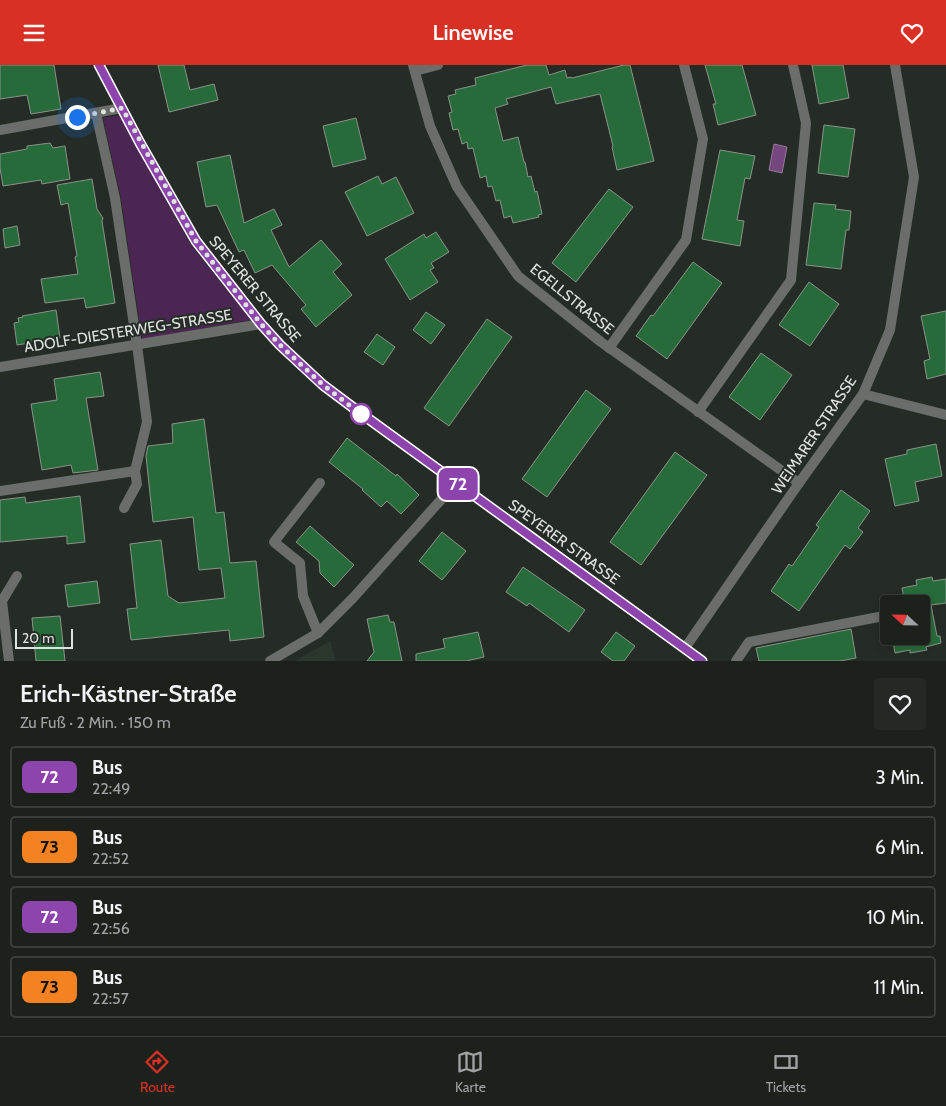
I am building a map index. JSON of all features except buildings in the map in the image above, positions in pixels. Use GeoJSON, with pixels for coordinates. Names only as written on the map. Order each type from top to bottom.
{"type":"FeatureCollection","features":[{"type":"Feature","properties":{"kind":"street","name":"SPEYERER STRASSE"},"geometry":{"type":"LineString","coordinates":[[99,65],[196,241],[261,324],[280,345],[323,385],[702,661]]}},
{"type":"Feature","properties":{"kind":"street"},"geometry":{"type":"LineString","coordinates":[[414,68],[438,65]]}},
{"type":"Feature","properties":{"kind":"street"},"geometry":{"type":"LineString","coordinates":[[609,348],[686,241],[703,139],[684,65]]}},
{"type":"Feature","properties":{"kind":"street"},"geometry":{"type":"LineString","coordinates":[[698,412],[791,280],[806,123],[794,65]]}},
{"type":"Feature","properties":{"kind":"street","name":"WEIMARER STRASSE"},"geometry":{"type":"LineString","coordinates":[[685,649],[799,483],[863,394],[890,330],[914,177],[895,65]]}},
{"type":"Feature","properties":{"kind":"street","name":"EGELLSTRASSE"},"geometry":{"type":"LineString","coordinates":[[414,68],[430,126],[458,187],[518,276],[609,348],[799,483]]}},
{"type":"Feature","properties":{"kind":"street"},"geometry":{"type":"LineString","coordinates":[[0,129],[122,108]]}},
{"type":"Feature","properties":{"kind":"street"},"geometry":{"type":"LineString","coordinates":[[96,113],[115,198],[137,345],[146,422],[135,471],[137,484],[124,508]]}},
{"type":"Feature","properties":{"kind":"street","name":"ADOLF-DIESTERWEG-STRASSE"},"geometry":{"type":"LineString","coordinates":[[0,367],[261,324]]}},
{"type":"Feature","properties":{"kind":"street"},"geometry":{"type":"LineString","coordinates":[[863,394],[946,415]]}},
{"type":"Feature","properties":{"kind":"street"},"geometry":{"type":"LineString","coordinates":[[0,491],[135,471]]}},
{"type":"Feature","properties":{"kind":"street"},"geometry":{"type":"LineString","coordinates":[[318,633],[303,596],[300,563],[274,542],[320,483]]}},
{"type":"Feature","properties":{"kind":"street"},"geometry":{"type":"LineString","coordinates":[[270,661],[318,633],[354,598],[456,483]]}},
{"type":"Feature","properties":{"kind":"street"},"geometry":{"type":"LineString","coordinates":[[9,661],[2,601],[17,576]]}},
{"type":"Feature","properties":{"kind":"street"},"geometry":{"type":"LineString","coordinates":[[736,661],[749,642],[880,617]]}},
{"type":"Feature","properties":{"kind":"shaded area"},"geometry":{"type":"Polygon","coordinates":[[[119,115],[191,245],[251,320],[142,339],[121,198],[103,118],[119,115]]]}},
{"type":"Feature","properties":{"kind":"shaded area"},"geometry":{"type":"Polygon","coordinates":[[[774,144],[787,147],[782,173],[769,170],[774,144]]]}},
{"type":"Feature","properties":{"kind":"shaded area"},"geometry":{"type":"Polygon","coordinates":[[[330,641],[336,661],[295,661],[330,641]]]}},
{"type":"Feature","properties":{"kind":"bus line","name":"72"},"geometry":{"type":"LineString","coordinates":[[99,65],[140,143],[196,241],[261,324],[280,345],[323,385],[355,409],[702,661]]}},
{"type":"Feature","properties":{"kind":"route"},"geometry":{"type":"LineString","coordinates":[[77,117],[122,108],[196,241],[261,324],[280,345],[323,385],[361,414]]}}]}
